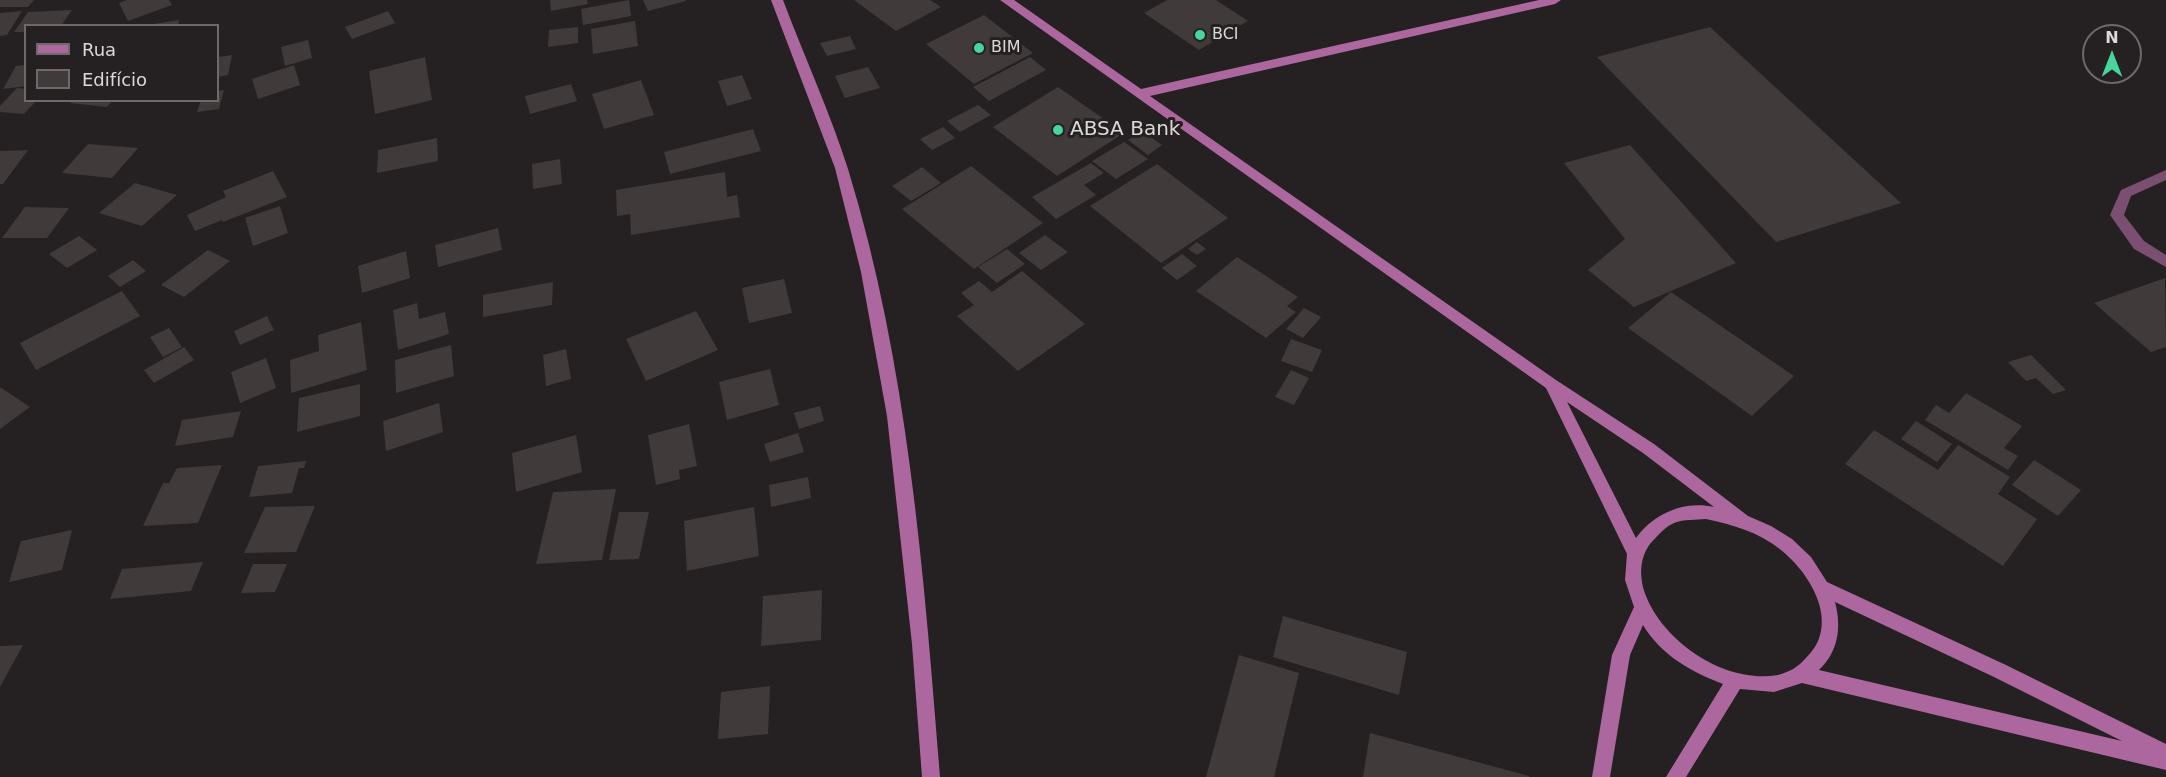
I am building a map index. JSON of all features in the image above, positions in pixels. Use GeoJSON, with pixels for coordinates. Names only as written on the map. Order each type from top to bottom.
{"type":"FeatureCollection","features":[{"type":"Feature","properties":{"kind":"main road"},"geometry":{"type":"LineString","coordinates":[[777,0],[841,168],[868,272],[895,416],[921,644],[931,777]]}},
{"type":"Feature","properties":{"kind":"main road"},"geometry":{"type":"LineString","coordinates":[[1006,0],[1551,384],[1616,423],[1675,466],[1741,519]]}},
{"type":"Feature","properties":{"kind":"main road"},"geometry":{"type":"LineString","coordinates":[[1139,94],[1555,0]]}},
{"type":"Feature","properties":{"kind":"main road"},"geometry":{"type":"LineString","coordinates":[[1551,384],[1635,553]]}},
{"type":"Feature","properties":{"kind":"main road"},"geometry":{"type":"LineString","coordinates":[[1803,675],[1824,652],[1831,622],[1822,588],[1797,554],[1761,528],[1741,519],[1706,512],[1674,516],[1650,530],[1635,553],[1632,580],[1641,610],[1664,640],[1697,666],[1735,681],[1772,684],[1803,675],[2166,761]]}},
{"type":"Feature","properties":{"kind":"main road"},"geometry":{"type":"LineString","coordinates":[[1822,588],[2166,754]]}},
{"type":"Feature","properties":{"kind":"main road"},"geometry":{"type":"LineString","coordinates":[[1601,777],[1610,711],[1622,655],[1641,610]]}},
{"type":"Feature","properties":{"kind":"main road"},"geometry":{"type":"LineString","coordinates":[[1675,777],[1735,681]]}},
{"type":"Feature","properties":{"kind":"street"},"geometry":{"type":"LineString","coordinates":[[2166,175],[2126,193],[2117,215],[2139,244],[2166,262]]}},
{"type":"Feature","properties":{"kind":"building"},"geometry":{"type":"Polygon","coordinates":[[[0,0],[34,0],[28,7],[0,7],[0,0]]]}},
{"type":"Feature","properties":{"kind":"building"},"geometry":{"type":"Polygon","coordinates":[[[127,0],[169,0],[172,5],[128,21],[119,3],[127,0]]]}},
{"type":"Feature","properties":{"kind":"building"},"geometry":{"type":"Polygon","coordinates":[[[550,0],[587,0],[588,4],[551,11],[550,0]]]}},
{"type":"Feature","properties":{"kind":"building"},"geometry":{"type":"Polygon","coordinates":[[[629,0],[631,16],[583,25],[581,9],[629,0]]]}},
{"type":"Feature","properties":{"kind":"building"},"geometry":{"type":"Polygon","coordinates":[[[643,0],[686,0],[686,1],[648,11],[643,0]]]}},
{"type":"Feature","properties":{"kind":"building"},"geometry":{"type":"Polygon","coordinates":[[[854,0],[930,0],[941,7],[896,31],[854,0]]]}},
{"type":"Feature","properties":{"kind":"building","name":"BCI"},"geometry":{"type":"Polygon","coordinates":[[[1167,0],[1216,0],[1248,21],[1199,50],[1144,13],[1167,0]]]}},
{"type":"Feature","properties":{"kind":"building"},"geometry":{"type":"Polygon","coordinates":[[[72,10],[62,24],[24,24],[24,32],[14,32],[28,12],[72,10]]]}},
{"type":"Feature","properties":{"kind":"building"},"geometry":{"type":"Polygon","coordinates":[[[22,11],[7,35],[0,36],[0,13],[22,11]]]}},
{"type":"Feature","properties":{"kind":"building"},"geometry":{"type":"Polygon","coordinates":[[[388,11],[395,23],[352,39],[345,27],[388,11]]]}},
{"type":"Feature","properties":{"kind":"building","name":"BIM"},"geometry":{"type":"Polygon","coordinates":[[[984,15],[1033,53],[974,84],[926,44],[984,15]]]}},
{"type":"Feature","properties":{"kind":"building"},"geometry":{"type":"Polygon","coordinates":[[[179,20],[178,24],[153,24],[179,20]]]}},
{"type":"Feature","properties":{"kind":"building"},"geometry":{"type":"Polygon","coordinates":[[[635,21],[638,46],[593,54],[591,29],[635,21]]]}},
{"type":"Feature","properties":{"kind":"building"},"geometry":{"type":"Polygon","coordinates":[[[578,27],[578,43],[548,47],[549,30],[578,27]]]}},
{"type":"Feature","properties":{"kind":"building"},"geometry":{"type":"Polygon","coordinates":[[[1710,27],[1901,203],[1776,242],[1597,57],[1710,27]]]}},
{"type":"Feature","properties":{"kind":"building"},"geometry":{"type":"Polygon","coordinates":[[[850,36],[856,49],[827,56],[820,43],[850,36]]]}},
{"type":"Feature","properties":{"kind":"building"},"geometry":{"type":"Polygon","coordinates":[[[308,40],[312,58],[285,66],[281,47],[308,40]]]}},
{"type":"Feature","properties":{"kind":"building"},"geometry":{"type":"Polygon","coordinates":[[[232,55],[228,75],[219,77],[219,57],[232,55]]]}},
{"type":"Feature","properties":{"kind":"building"},"geometry":{"type":"Polygon","coordinates":[[[425,57],[432,100],[375,114],[369,71],[425,57]]]}},
{"type":"Feature","properties":{"kind":"building"},"geometry":{"type":"Polygon","coordinates":[[[1030,57],[1046,70],[989,101],[973,87],[1030,57]]]}},
{"type":"Feature","properties":{"kind":"building"},"geometry":{"type":"Polygon","coordinates":[[[24,65],[24,86],[3,89],[16,66],[24,65]]]}},
{"type":"Feature","properties":{"kind":"building"},"geometry":{"type":"Polygon","coordinates":[[[294,65],[300,85],[258,99],[252,79],[294,65]]]}},
{"type":"Feature","properties":{"kind":"building"},"geometry":{"type":"Polygon","coordinates":[[[868,67],[880,88],[845,98],[835,76],[868,67]]]}},
{"type":"Feature","properties":{"kind":"building"},"geometry":{"type":"Polygon","coordinates":[[[742,75],[752,99],[727,106],[718,81],[742,75]]]}},
{"type":"Feature","properties":{"kind":"building"},"geometry":{"type":"Polygon","coordinates":[[[641,80],[654,115],[604,129],[592,94],[641,80]]]}},
{"type":"Feature","properties":{"kind":"building"},"geometry":{"type":"Polygon","coordinates":[[[571,84],[577,101],[530,114],[525,96],[571,84]]]}},
{"type":"Feature","properties":{"kind":"building","name":"ABSA Bank"},"geometry":{"type":"Polygon","coordinates":[[[1058,87],[1124,133],[1057,176],[993,127],[1058,87]]]}},
{"type":"Feature","properties":{"kind":"building"},"geometry":{"type":"Polygon","coordinates":[[[17,88],[24,89],[24,102],[35,102],[24,114],[0,112],[0,106],[17,88]]]}},
{"type":"Feature","properties":{"kind":"building"},"geometry":{"type":"Polygon","coordinates":[[[224,90],[219,109],[197,112],[200,102],[219,102],[219,91],[224,90]]]}},
{"type":"Feature","properties":{"kind":"building"},"geometry":{"type":"Polygon","coordinates":[[[71,102],[111,102],[107,107],[71,102]]]}},
{"type":"Feature","properties":{"kind":"building"},"geometry":{"type":"Polygon","coordinates":[[[978,105],[991,115],[960,132],[947,121],[978,105]]]}},
{"type":"Feature","properties":{"kind":"building"},"geometry":{"type":"Polygon","coordinates":[[[943,127],[955,138],[932,150],[920,139],[943,127]]]}},
{"type":"Feature","properties":{"kind":"building"},"geometry":{"type":"Polygon","coordinates":[[[753,129],[761,151],[670,174],[664,152],[753,129]]]}},
{"type":"Feature","properties":{"kind":"building"},"geometry":{"type":"Polygon","coordinates":[[[1142,131],[1162,145],[1148,155],[1128,140],[1142,131]]]}},
{"type":"Feature","properties":{"kind":"building"},"geometry":{"type":"Polygon","coordinates":[[[437,138],[438,161],[377,173],[378,150],[437,138]]]}},
{"type":"Feature","properties":{"kind":"building"},"geometry":{"type":"Polygon","coordinates":[[[1124,142],[1148,159],[1116,179],[1092,161],[1124,142]]]}},
{"type":"Feature","properties":{"kind":"building"},"geometry":{"type":"Polygon","coordinates":[[[88,144],[138,148],[112,178],[62,173],[88,144]]]}},
{"type":"Feature","properties":{"kind":"building"},"geometry":{"type":"Polygon","coordinates":[[[1630,145],[1736,263],[1634,307],[1588,270],[1625,239],[1564,163],[1630,145]]]}},
{"type":"Feature","properties":{"kind":"building"},"geometry":{"type":"Polygon","coordinates":[[[28,150],[3,184],[0,184],[0,151],[28,150]]]}},
{"type":"Feature","properties":{"kind":"building"},"geometry":{"type":"Polygon","coordinates":[[[560,159],[562,184],[533,189],[532,164],[560,159]]]}},
{"type":"Feature","properties":{"kind":"building"},"geometry":{"type":"Polygon","coordinates":[[[1091,163],[1104,173],[1084,185],[1096,195],[1056,219],[1032,197],[1091,163]]]}},
{"type":"Feature","properties":{"kind":"building"},"geometry":{"type":"Polygon","coordinates":[[[1157,164],[1228,218],[1161,263],[1090,206],[1157,164]]]}},
{"type":"Feature","properties":{"kind":"building"},"geometry":{"type":"Polygon","coordinates":[[[971,166],[1043,223],[974,269],[902,209],[971,166]]]}},
{"type":"Feature","properties":{"kind":"building"},"geometry":{"type":"Polygon","coordinates":[[[922,167],[941,183],[911,201],[892,186],[922,167]]]}},
{"type":"Feature","properties":{"kind":"building"},"geometry":{"type":"Polygon","coordinates":[[[273,171],[287,197],[195,231],[187,215],[226,197],[223,191],[273,171]]]}},
{"type":"Feature","properties":{"kind":"building"},"geometry":{"type":"Polygon","coordinates":[[[725,172],[727,197],[737,195],[740,217],[631,235],[630,214],[617,216],[616,190],[725,172]]]}},
{"type":"Feature","properties":{"kind":"building"},"geometry":{"type":"Polygon","coordinates":[[[135,183],[177,195],[142,226],[99,213],[135,183]]]}},
{"type":"Feature","properties":{"kind":"building"},"geometry":{"type":"Polygon","coordinates":[[[280,206],[288,233],[253,246],[245,218],[280,206]]]}},
{"type":"Feature","properties":{"kind":"building"},"geometry":{"type":"Polygon","coordinates":[[[25,207],[69,208],[47,238],[2,238],[25,207]]]}},
{"type":"Feature","properties":{"kind":"building"},"geometry":{"type":"Polygon","coordinates":[[[498,228],[502,250],[438,267],[435,245],[498,228]]]}},
{"type":"Feature","properties":{"kind":"building"},"geometry":{"type":"Polygon","coordinates":[[[1045,235],[1068,252],[1041,270],[1019,253],[1045,235]]]}},
{"type":"Feature","properties":{"kind":"building"},"geometry":{"type":"Polygon","coordinates":[[[79,236],[97,250],[67,268],[49,254],[79,236]]]}},
{"type":"Feature","properties":{"kind":"building"},"geometry":{"type":"Polygon","coordinates":[[[1197,242],[1206,249],[1197,255],[1188,249],[1197,242]]]}},
{"type":"Feature","properties":{"kind":"building"},"geometry":{"type":"Polygon","coordinates":[[[1007,249],[1025,264],[997,283],[978,267],[1007,249]]]}},
{"type":"Feature","properties":{"kind":"building"},"geometry":{"type":"Polygon","coordinates":[[[208,250],[230,261],[184,297],[161,285],[208,250]]]}},
{"type":"Feature","properties":{"kind":"building"},"geometry":{"type":"Polygon","coordinates":[[[406,251],[410,278],[362,293],[358,266],[406,251]]]}},
{"type":"Feature","properties":{"kind":"building"},"geometry":{"type":"Polygon","coordinates":[[[1182,254],[1197,266],[1177,280],[1162,268],[1182,254]]]}},
{"type":"Feature","properties":{"kind":"building"},"geometry":{"type":"Polygon","coordinates":[[[1237,257],[1298,297],[1287,306],[1296,312],[1266,338],[1196,291],[1237,257]]]}},
{"type":"Feature","properties":{"kind":"building"},"geometry":{"type":"Polygon","coordinates":[[[133,260],[146,271],[120,287],[108,276],[133,260]]]}},
{"type":"Feature","properties":{"kind":"building"},"geometry":{"type":"Polygon","coordinates":[[[1022,271],[1085,324],[1018,371],[957,316],[974,305],[961,293],[979,281],[992,292],[1022,271]]]}},
{"type":"Feature","properties":{"kind":"building"},"geometry":{"type":"Polygon","coordinates":[[[2165,278],[2166,347],[2151,352],[2094,303],[2165,278]]]}},
{"type":"Feature","properties":{"kind":"building"},"geometry":{"type":"Polygon","coordinates":[[[784,279],[792,313],[749,323],[742,288],[784,279]]]}},
{"type":"Feature","properties":{"kind":"building"},"geometry":{"type":"Polygon","coordinates":[[[553,282],[552,305],[483,317],[483,295],[553,282]]]}},
{"type":"Feature","properties":{"kind":"building"},"geometry":{"type":"Polygon","coordinates":[[[122,291],[140,316],[36,370],[20,343],[122,291]]]}},
{"type":"Feature","properties":{"kind":"building"},"geometry":{"type":"Polygon","coordinates":[[[1671,292],[1794,376],[1752,416],[1628,328],[1671,292]]]}},
{"type":"Feature","properties":{"kind":"building"},"geometry":{"type":"Polygon","coordinates":[[[417,303],[419,319],[445,312],[449,334],[398,350],[393,310],[417,303]]]}},
{"type":"Feature","properties":{"kind":"building"},"geometry":{"type":"Polygon","coordinates":[[[1304,308],[1321,317],[1303,338],[1286,329],[1304,308]]]}},
{"type":"Feature","properties":{"kind":"building"},"geometry":{"type":"Polygon","coordinates":[[[696,311],[718,350],[646,381],[626,339],[696,311]]]}},
{"type":"Feature","properties":{"kind":"building"},"geometry":{"type":"Polygon","coordinates":[[[267,316],[274,330],[240,345],[234,331],[267,316]]]}},
{"type":"Feature","properties":{"kind":"building"},"geometry":{"type":"Polygon","coordinates":[[[361,322],[367,370],[291,393],[290,360],[319,351],[318,335],[361,322]]]}},
{"type":"Feature","properties":{"kind":"building"},"geometry":{"type":"Polygon","coordinates":[[[169,328],[182,347],[163,357],[150,337],[169,328]]]}},
{"type":"Feature","properties":{"kind":"building"},"geometry":{"type":"Polygon","coordinates":[[[1291,339],[1322,350],[1312,372],[1281,361],[1291,339]]]}},
{"type":"Feature","properties":{"kind":"building"},"geometry":{"type":"Polygon","coordinates":[[[451,345],[454,376],[396,393],[395,360],[451,345]]]}},
{"type":"Feature","properties":{"kind":"building"},"geometry":{"type":"Polygon","coordinates":[[[184,347],[194,360],[154,383],[144,370],[184,347]]]}},
{"type":"Feature","properties":{"kind":"building"},"geometry":{"type":"Polygon","coordinates":[[[566,349],[571,379],[546,386],[543,355],[566,349]]]}},
{"type":"Feature","properties":{"kind":"building"},"geometry":{"type":"Polygon","coordinates":[[[2031,355],[2066,390],[2053,394],[2036,378],[2026,381],[2008,362],[2031,355]]]}},
{"type":"Feature","properties":{"kind":"building"},"geometry":{"type":"Polygon","coordinates":[[[266,358],[276,388],[240,403],[231,372],[266,358]]]}},
{"type":"Feature","properties":{"kind":"building"},"geometry":{"type":"Polygon","coordinates":[[[770,369],[779,405],[727,420],[719,382],[770,369]]]}},
{"type":"Feature","properties":{"kind":"building"},"geometry":{"type":"Polygon","coordinates":[[[1291,370],[1309,378],[1294,405],[1275,397],[1291,370]]]}},
{"type":"Feature","properties":{"kind":"building"},"geometry":{"type":"Polygon","coordinates":[[[360,384],[360,416],[297,432],[299,398],[360,384]]]}},
{"type":"Feature","properties":{"kind":"building"},"geometry":{"type":"Polygon","coordinates":[[[0,387],[30,407],[0,429],[0,387]]]}},
{"type":"Feature","properties":{"kind":"building"},"geometry":{"type":"Polygon","coordinates":[[[1966,393],[2022,426],[2004,448],[2018,456],[2008,470],[1925,420],[1936,405],[1949,413],[1966,393]]]}},
{"type":"Feature","properties":{"kind":"building"},"geometry":{"type":"Polygon","coordinates":[[[439,403],[443,432],[386,451],[383,421],[439,403]]]}},
{"type":"Feature","properties":{"kind":"building"},"geometry":{"type":"Polygon","coordinates":[[[820,406],[824,421],[799,429],[794,413],[820,406]]]}},
{"type":"Feature","properties":{"kind":"building"},"geometry":{"type":"Polygon","coordinates":[[[241,411],[233,437],[175,446],[182,420],[241,411]]]}},
{"type":"Feature","properties":{"kind":"building"},"geometry":{"type":"Polygon","coordinates":[[[1916,421],[1952,444],[1937,462],[1901,439],[1916,421]]]}},
{"type":"Feature","properties":{"kind":"building"},"geometry":{"type":"Polygon","coordinates":[[[689,424],[697,466],[679,470],[680,479],[656,485],[648,435],[689,424]]]}},
{"type":"Feature","properties":{"kind":"building"},"geometry":{"type":"Polygon","coordinates":[[[1874,430],[1938,470],[1958,445],[2010,477],[1998,494],[2037,519],[2003,566],[1845,464],[1874,430]]]}},
{"type":"Feature","properties":{"kind":"building"},"geometry":{"type":"Polygon","coordinates":[[[798,433],[804,452],[770,462],[764,444],[798,433]]]}},
{"type":"Feature","properties":{"kind":"building"},"geometry":{"type":"Polygon","coordinates":[[[576,435],[582,472],[516,492],[512,453],[576,435]]]}},
{"type":"Feature","properties":{"kind":"building"},"geometry":{"type":"Polygon","coordinates":[[[2034,460],[2081,490],[2058,516],[2012,485],[2034,460]]]}},
{"type":"Feature","properties":{"kind":"building"},"geometry":{"type":"Polygon","coordinates":[[[306,461],[304,468],[299,468],[292,493],[249,497],[258,466],[306,461]]]}},
{"type":"Feature","properties":{"kind":"building"},"geometry":{"type":"Polygon","coordinates":[[[222,465],[198,523],[143,526],[163,483],[169,483],[177,468],[222,465]]]}},
{"type":"Feature","properties":{"kind":"building"},"geometry":{"type":"Polygon","coordinates":[[[808,477],[811,498],[771,507],[769,485],[808,477]]]}},
{"type":"Feature","properties":{"kind":"building"},"geometry":{"type":"Polygon","coordinates":[[[616,489],[602,560],[536,564],[553,492],[616,489]]]}},
{"type":"Feature","properties":{"kind":"building"},"geometry":{"type":"Polygon","coordinates":[[[315,506],[296,552],[244,553],[265,507],[315,506]]]}},
{"type":"Feature","properties":{"kind":"building"},"geometry":{"type":"Polygon","coordinates":[[[754,507],[759,556],[687,571],[684,521],[754,507]]]}},
{"type":"Feature","properties":{"kind":"building"},"geometry":{"type":"Polygon","coordinates":[[[619,512],[649,512],[639,559],[609,560],[619,512]]]}},
{"type":"Feature","properties":{"kind":"building"},"geometry":{"type":"Polygon","coordinates":[[[72,530],[62,570],[9,582],[21,541],[72,530]]]}},
{"type":"Feature","properties":{"kind":"building"},"geometry":{"type":"Polygon","coordinates":[[[203,562],[191,591],[110,599],[122,569],[203,562]]]}},
{"type":"Feature","properties":{"kind":"building"},"geometry":{"type":"Polygon","coordinates":[[[253,564],[287,564],[275,592],[241,593],[253,564]]]}},
{"type":"Feature","properties":{"kind":"building"},"geometry":{"type":"Polygon","coordinates":[[[822,590],[821,640],[761,646],[763,596],[822,590]]]}},
{"type":"Feature","properties":{"kind":"building"},"geometry":{"type":"Polygon","coordinates":[[[1283,616],[1407,652],[1399,695],[1273,657],[1283,616]]]}},
{"type":"Feature","properties":{"kind":"building"},"geometry":{"type":"Polygon","coordinates":[[[23,645],[0,687],[0,646],[23,645]]]}},
{"type":"Feature","properties":{"kind":"building"},"geometry":{"type":"Polygon","coordinates":[[[1239,655],[1299,673],[1274,777],[1206,777],[1239,655]]]}},
{"type":"Feature","properties":{"kind":"building"},"geometry":{"type":"Polygon","coordinates":[[[770,686],[768,734],[718,739],[721,692],[770,686]]]}},
{"type":"Feature","properties":{"kind":"building"},"geometry":{"type":"Polygon","coordinates":[[[1370,733],[1529,776],[1529,777],[1363,777],[1370,733]]]}},
{"type":"Feature","properties":{"kind":"place","name":"BCI"},"geometry":{"type":"Point","coordinates":[1200,35]}},
{"type":"Feature","properties":{"kind":"place","name":"BIM"},"geometry":{"type":"Point","coordinates":[979,48]}},
{"type":"Feature","properties":{"kind":"place","name":"ABSA Bank"},"geometry":{"type":"Point","coordinates":[1058,130]}}]}
